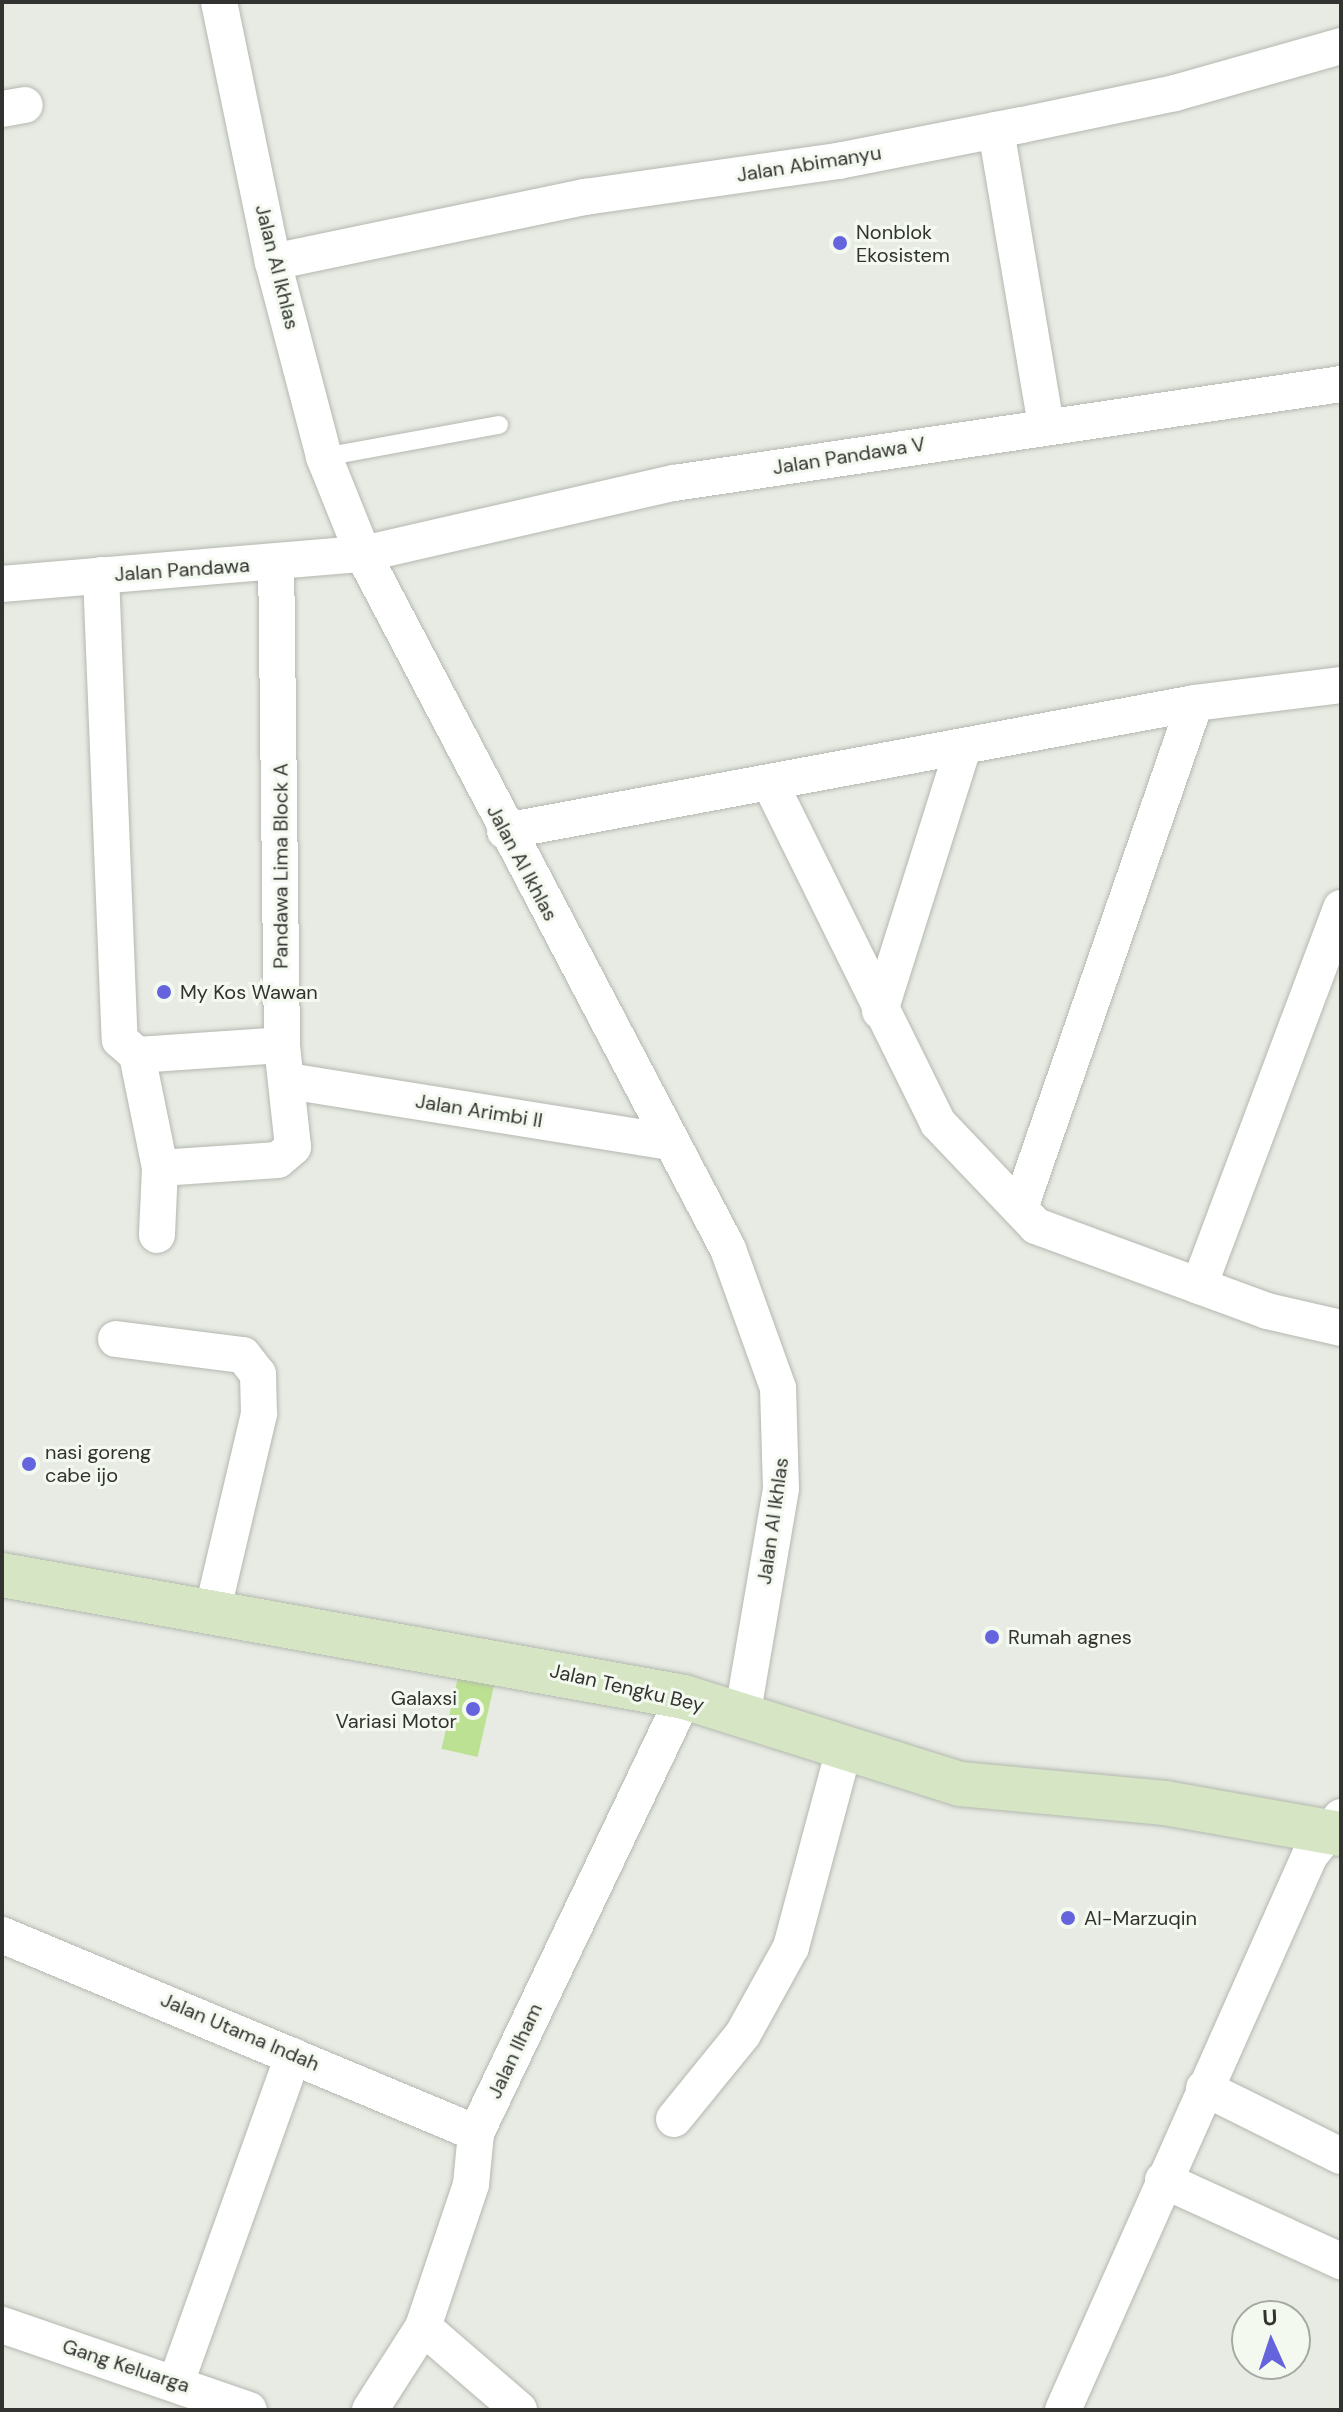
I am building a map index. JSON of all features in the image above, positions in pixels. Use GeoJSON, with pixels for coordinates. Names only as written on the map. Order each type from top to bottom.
{"type":"FeatureCollection","features":[{"type":"Feature","properties":{"kind":"main road","name":"Jalan Tengku Bey"},"geometry":{"type":"LineString","coordinates":[[2,1575],[213,1608],[684,1697],[742,1718],[960,1784],[1165,1803],[1338,1827]]}},
{"type":"Feature","properties":{"kind":"street","name":"Jalan Al Ikhlas"},"geometry":{"type":"LineString","coordinates":[[219,2],[273,262],[324,457],[363,554],[746,1289],[783,1426],[781,1489],[742,1718]]}},
{"type":"Feature","properties":{"kind":"street","name":"Jalan Abimanyu"},"geometry":{"type":"LineString","coordinates":[[273,262],[585,197],[996,130],[1175,93],[1341,46]]}},
{"type":"Feature","properties":{"kind":"street"},"geometry":{"type":"LineString","coordinates":[[996,130],[1046,426]]}},
{"type":"Feature","properties":{"kind":"street","name":"Jalan Pandawa V"},"geometry":{"type":"LineString","coordinates":[[363,554],[674,483],[1341,384]]}},
{"type":"Feature","properties":{"kind":"street","name":"Jalan Pandawa"},"geometry":{"type":"LineString","coordinates":[[2,584],[363,554]]}},
{"type":"Feature","properties":{"kind":"street","name":"Pandawa Lima Block A"},"geometry":{"type":"LineString","coordinates":[[160,1168],[278,1160],[293,1147],[289,1081],[282,1045],[276,563]]}},
{"type":"Feature","properties":{"kind":"street"},"geometry":{"type":"LineString","coordinates":[[101,575],[120,1040],[137,1055],[160,1168],[157,1235]]}},
{"type":"Feature","properties":{"kind":"street"},"geometry":{"type":"LineString","coordinates":[[505,831],[1195,703],[1341,685]]}},
{"type":"Feature","properties":{"kind":"street"},"geometry":{"type":"LineString","coordinates":[[1020,1208],[1195,703]]}},
{"type":"Feature","properties":{"kind":"street"},"geometry":{"type":"LineString","coordinates":[[880,1011],[963,747]]}},
{"type":"Feature","properties":{"kind":"street"},"geometry":{"type":"LineString","coordinates":[[770,783],[938,1123],[1020,1208],[1063,1242],[1341,1328]]}},
{"type":"Feature","properties":{"kind":"street"},"geometry":{"type":"LineString","coordinates":[[1199,1286],[1341,908]]}},
{"type":"Feature","properties":{"kind":"street"},"geometry":{"type":"LineString","coordinates":[[137,1055],[282,1045]]}},
{"type":"Feature","properties":{"kind":"street","name":"Jalan Arimbi II"},"geometry":{"type":"LineString","coordinates":[[289,1081],[669,1142]]}},
{"type":"Feature","properties":{"kind":"street"},"geometry":{"type":"LineString","coordinates":[[116,1339],[243,1355],[258,1374],[259,1414],[213,1608]]}},
{"type":"Feature","properties":{"kind":"street","name":"Jalan Ilham"},"geometry":{"type":"LineString","coordinates":[[370,2410],[423,2327],[471,2184],[476,2133],[684,1697]]}},
{"type":"Feature","properties":{"kind":"street"},"geometry":{"type":"LineString","coordinates":[[674,2119],[743,2034],[791,1947],[844,1749]]}},
{"type":"Feature","properties":{"kind":"street"},"geometry":{"type":"LineString","coordinates":[[1063,2410],[1310,1855],[1338,1827]]}},
{"type":"Feature","properties":{"kind":"street","name":"Jalan Utama Indah"},"geometry":{"type":"LineString","coordinates":[[2,1935],[476,2133]]}},
{"type":"Feature","properties":{"kind":"street"},"geometry":{"type":"LineString","coordinates":[[177,2380],[293,2056]]}},
{"type":"Feature","properties":{"kind":"street"},"geometry":{"type":"LineString","coordinates":[[1204,2088],[1341,2156]]}},
{"type":"Feature","properties":{"kind":"street"},"geometry":{"type":"LineString","coordinates":[[1163,2180],[1341,2261]]}},
{"type":"Feature","properties":{"kind":"street","name":"Gang Keluarga"},"geometry":{"type":"LineString","coordinates":[[2,2325],[177,2380],[249,2410]]}},
{"type":"Feature","properties":{"kind":"street"},"geometry":{"type":"LineString","coordinates":[[423,2327],[519,2410]]}},
{"type":"Feature","properties":{"kind":"lane"},"geometry":{"type":"LineString","coordinates":[[324,457],[499,425]]}},
{"type":"Feature","properties":{"kind":"building","name":"Galaxsi Variasi Motor"},"geometry":{"type":"Polygon","coordinates":[[[462,1660],[498,1668],[478,1757],[442,1749],[462,1660]]]}},
{"type":"Feature","properties":{"kind":"place","name":"Nonblok Ekosistem"},"geometry":{"type":"Point","coordinates":[840,243]}},
{"type":"Feature","properties":{"kind":"place","name":"My Kos Wawan"},"geometry":{"type":"Point","coordinates":[164,992]}},
{"type":"Feature","properties":{"kind":"place","name":"nasi goreng cabe ijo"},"geometry":{"type":"Point","coordinates":[29,1464]}},
{"type":"Feature","properties":{"kind":"place","name":"Rumah agnes"},"geometry":{"type":"Point","coordinates":[992,1637]}},
{"type":"Feature","properties":{"kind":"place","name":"Galaxsi Variasi Motor"},"geometry":{"type":"Point","coordinates":[473,1709]}},
{"type":"Feature","properties":{"kind":"place","name":"Al-Marzuqin"},"geometry":{"type":"Point","coordinates":[1068,1918]}}]}
